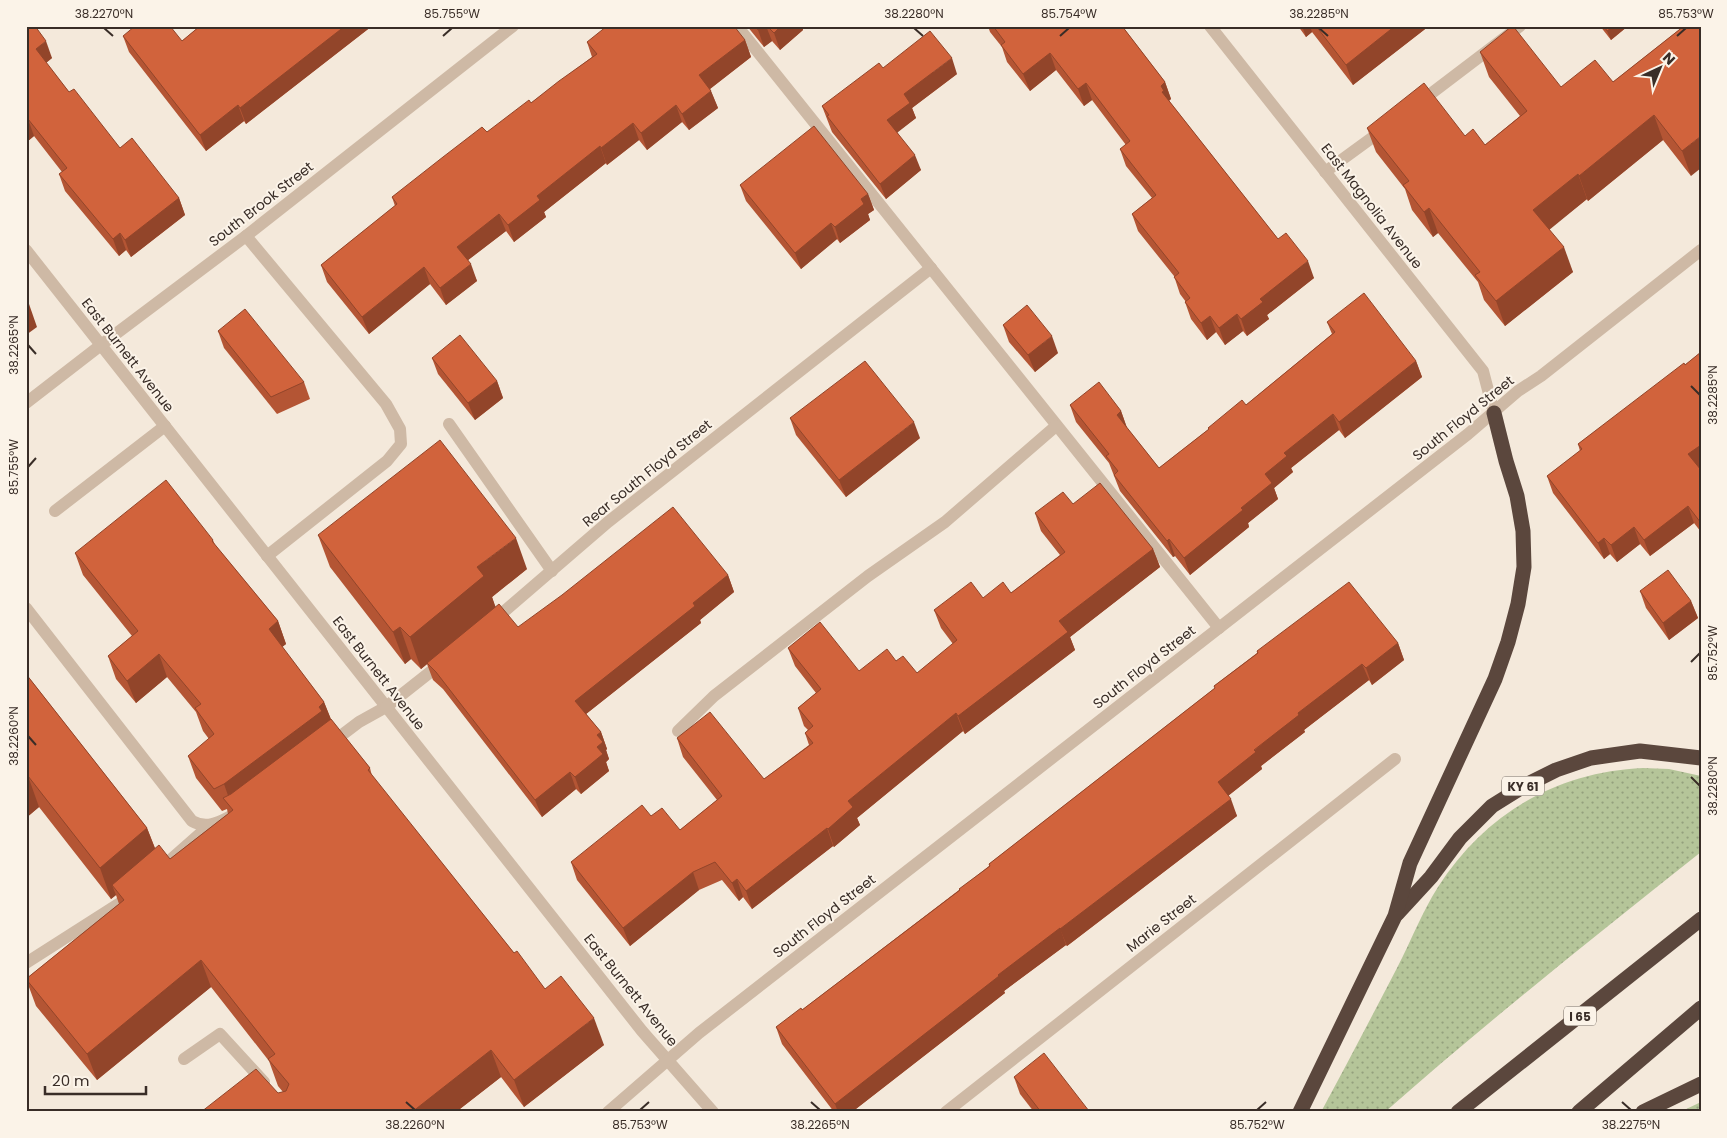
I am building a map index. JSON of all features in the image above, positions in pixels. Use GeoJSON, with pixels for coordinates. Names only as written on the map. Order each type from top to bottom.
{"type":"FeatureCollection","features":[{"type":"Feature","properties":{"kind":"highway"},"geometry":{"type":"LineString","coordinates":[[1395,916],[1410,863],[1495,679],[1508,642],[1518,604],[1524,567],[1523,532],[1517,496],[1494,413]]}},
{"type":"Feature","properties":{"kind":"highway","name":"KY 61"},"geometry":{"type":"LineString","coordinates":[[1300,1112],[1395,916],[1431,877],[1460,838],[1492,806],[1524,786],[1556,770],[1591,758],[1640,751],[1701,758]]}},
{"type":"Feature","properties":{"kind":"highway","name":"I 65"},"geometry":{"type":"LineString","coordinates":[[1458,1112],[1701,920]]}},
{"type":"Feature","properties":{"kind":"highway"},"geometry":{"type":"LineString","coordinates":[[1579,1112],[1701,1008]]}},
{"type":"Feature","properties":{"kind":"highway"},"geometry":{"type":"LineString","coordinates":[[1643,1112],[1701,1084]]}},
{"type":"Feature","properties":{"kind":"street","name":"South Brook Street"},"geometry":{"type":"LineString","coordinates":[[26,403],[246,236],[513,26]]}},
{"type":"Feature","properties":{"kind":"street"},"geometry":{"type":"LineString","coordinates":[[737,26],[1219,628]]}},
{"type":"Feature","properties":{"kind":"street","name":"East Magnolia Avenue"},"geometry":{"type":"LineString","coordinates":[[1210,26],[1483,371],[1494,413]]}},
{"type":"Feature","properties":{"kind":"street"},"geometry":{"type":"LineString","coordinates":[[1411,108],[1520,26]]}},
{"type":"Feature","properties":{"kind":"street"},"geometry":{"type":"LineString","coordinates":[[1326,172],[1396,120]]}},
{"type":"Feature","properties":{"kind":"street"},"geometry":{"type":"LineString","coordinates":[[246,236],[386,404],[400,429],[401,444],[388,461],[267,556]]}},
{"type":"Feature","properties":{"kind":"street","name":"East Burnett Avenue"},"geometry":{"type":"LineString","coordinates":[[26,250],[642,1031],[713,1112]]}},
{"type":"Feature","properties":{"kind":"street","name":"South Floyd Street"},"geometry":{"type":"LineString","coordinates":[[608,1112],[698,1033],[1468,434],[1518,392],[1701,250]]}},
{"type":"Feature","properties":{"kind":"street","name":"Rear South Floyd Street"},"geometry":{"type":"LineString","coordinates":[[484,629],[608,522],[931,268]]}},
{"type":"Feature","properties":{"kind":"street"},"geometry":{"type":"LineString","coordinates":[[449,424],[552,571]]}},
{"type":"Feature","properties":{"kind":"street"},"geometry":{"type":"LineString","coordinates":[[55,511],[165,426]]}},
{"type":"Feature","properties":{"kind":"street"},"geometry":{"type":"LineString","coordinates":[[678,731],[714,696],[868,576],[945,522],[1056,426]]}},
{"type":"Feature","properties":{"kind":"street"},"geometry":{"type":"LineString","coordinates":[[26,608],[192,821],[199,825],[210,826]]}},
{"type":"Feature","properties":{"kind":"street"},"geometry":{"type":"LineString","coordinates":[[321,751],[360,722],[386,707],[454,654]]}},
{"type":"Feature","properties":{"kind":"street","name":"Marie Street"},"geometry":{"type":"LineString","coordinates":[[946,1112],[1395,759]]}},
{"type":"Feature","properties":{"kind":"street"},"geometry":{"type":"LineString","coordinates":[[158,871],[210,826],[244,808]]}},
{"type":"Feature","properties":{"kind":"street"},"geometry":{"type":"LineString","coordinates":[[26,963],[120,903],[143,884]]}},
{"type":"Feature","properties":{"kind":"street"},"geometry":{"type":"LineString","coordinates":[[184,1059],[220,1034],[272,1090]]}},
{"type":"Feature","properties":{"kind":"green space"},"geometry":{"type":"Polygon","coordinates":[[[1643,768],[1669,769],[1701,776],[1701,852],[1423,1078],[1385,1112],[1321,1112],[1432,897],[1457,861],[1478,838],[1501,818],[1525,802],[1552,788],[1581,778],[1611,771],[1643,768]]]}},
{"type":"Feature","properties":{"kind":"green space"},"geometry":{"type":"Polygon","coordinates":[[[1701,1102],[1701,1112],[1680,1112],[1701,1102]]]}},
{"type":"Feature","properties":{"kind":"building"},"geometry":{"type":"Polygon","coordinates":[[[26,26],[35,26],[46,41],[36,49],[69,92],[74,89],[120,148],[132,138],[179,198],[125,240],[120,233],[113,239],[59,174],[67,168],[28,119],[26,120],[26,26]]]}},
{"type":"Feature","properties":{"kind":"building"},"geometry":{"type":"Polygon","coordinates":[[[135,26],[170,26],[182,41],[200,26],[345,26],[240,108],[238,105],[200,135],[123,36],[135,26]]]}},
{"type":"Feature","properties":{"kind":"building"},"geometry":{"type":"Polygon","coordinates":[[[607,26],[734,26],[745,40],[699,75],[711,91],[682,114],[676,105],[641,133],[633,123],[601,148],[600,146],[537,196],[540,200],[508,225],[499,214],[457,247],[471,264],[440,288],[424,267],[362,317],[321,265],[397,204],[392,197],[482,127],[487,132],[529,100],[531,103],[597,54],[587,42],[607,26]]]}},
{"type":"Feature","properties":{"kind":"building"},"geometry":{"type":"Polygon","coordinates":[[[755,26],[763,26],[758,30],[755,26]]]}},
{"type":"Feature","properties":{"kind":"building"},"geometry":{"type":"Polygon","coordinates":[[[767,26],[781,26],[774,33],[767,26]]]}},
{"type":"Feature","properties":{"kind":"building"},"geometry":{"type":"Polygon","coordinates":[[[993,26],[1122,26],[1165,82],[1161,86],[1164,91],[1162,92],[1278,239],[1286,233],[1308,261],[1260,299],[1263,302],[1241,319],[1237,314],[1219,328],[1210,316],[1201,323],[1185,302],[1190,298],[1174,277],[1179,273],[1132,214],[1156,195],[1120,149],[1130,141],[1086,83],[1078,89],[1050,53],[1023,74],[1001,45],[1005,42],[993,26]]]}},
{"type":"Feature","properties":{"kind":"building"},"geometry":{"type":"Polygon","coordinates":[[[1316,26],[1395,26],[1346,65],[1316,26]]]}},
{"type":"Feature","properties":{"kind":"building"},"geometry":{"type":"Polygon","coordinates":[[[1512,26],[1561,87],[1595,60],[1613,82],[1684,26],[1701,26],[1701,136],[1682,151],[1654,115],[1579,176],[1578,174],[1533,210],[1564,247],[1496,301],[1475,275],[1480,272],[1429,208],[1424,212],[1403,185],[1409,181],[1367,128],[1424,83],[1465,136],[1473,129],[1485,145],[1527,111],[1480,52],[1512,26]]]}},
{"type":"Feature","properties":{"kind":"building"},"geometry":{"type":"Polygon","coordinates":[[[1604,26],[1614,26],[1607,31],[1604,26]]]}},
{"type":"Feature","properties":{"kind":"building"},"geometry":{"type":"Polygon","coordinates":[[[930,31],[952,58],[904,94],[910,103],[887,120],[915,155],[880,184],[827,116],[829,115],[822,106],[879,63],[883,68],[930,31]]]}},
{"type":"Feature","properties":{"kind":"building"},"geometry":{"type":"Polygon","coordinates":[[[814,126],[868,194],[861,199],[864,204],[835,227],[831,223],[795,253],[740,185],[814,126]]]}},
{"type":"Feature","properties":{"kind":"building"},"geometry":{"type":"Polygon","coordinates":[[[1364,293],[1416,361],[1339,422],[1333,414],[1284,453],[1287,456],[1265,474],[1272,483],[1241,508],[1243,510],[1184,558],[1169,539],[1167,541],[1114,475],[1118,471],[1106,456],[1109,454],[1070,405],[1099,382],[1121,411],[1117,415],[1159,468],[1209,429],[1242,400],[1246,405],[1335,332],[1327,322],[1364,293]]]}},
{"type":"Feature","properties":{"kind":"building"},"geometry":{"type":"Polygon","coordinates":[[[1027,305],[1052,336],[1028,355],[1003,325],[1027,305]]]}},
{"type":"Feature","properties":{"kind":"building"},"geometry":{"type":"Polygon","coordinates":[[[245,309],[304,382],[271,397],[218,331],[245,309]]]}},
{"type":"Feature","properties":{"kind":"building"},"geometry":{"type":"Polygon","coordinates":[[[460,335],[497,381],[468,403],[432,358],[460,335]]]}},
{"type":"Feature","properties":{"kind":"building"},"geometry":{"type":"Polygon","coordinates":[[[1701,352],[1701,445],[1688,454],[1701,470],[1701,523],[1688,506],[1644,540],[1634,527],[1611,545],[1604,538],[1598,543],[1547,476],[1582,449],[1578,444],[1701,352]]]}},
{"type":"Feature","properties":{"kind":"building"},"geometry":{"type":"Polygon","coordinates":[[[865,361],[914,422],[839,480],[790,418],[865,361]]]}},
{"type":"Feature","properties":{"kind":"building"},"geometry":{"type":"Polygon","coordinates":[[[440,440],[516,538],[477,567],[484,576],[410,637],[400,627],[393,632],[318,535],[440,440]]]}},
{"type":"Feature","properties":{"kind":"building"},"geometry":{"type":"Polygon","coordinates":[[[166,480],[212,541],[278,621],[269,629],[324,702],[319,707],[322,711],[224,784],[214,789],[188,756],[214,734],[195,708],[201,704],[159,654],[127,681],[108,656],[138,631],[75,553],[166,480]]]}},
{"type":"Feature","properties":{"kind":"building"},"geometry":{"type":"Polygon","coordinates":[[[1100,483],[1153,549],[1059,621],[1068,632],[958,716],[956,713],[848,801],[853,807],[828,829],[746,891],[737,879],[732,883],[715,862],[693,872],[623,928],[571,862],[642,805],[651,816],[662,808],[680,830],[722,796],[677,738],[710,712],[764,779],[813,743],[805,733],[813,726],[798,708],[821,689],[788,648],[820,622],[859,671],[887,649],[896,661],[903,656],[917,673],[957,640],[934,610],[971,582],[983,598],[1003,582],[1011,593],[1065,552],[1035,513],[1063,492],[1073,504],[1100,483]]]}},
{"type":"Feature","properties":{"kind":"building"},"geometry":{"type":"Polygon","coordinates":[[[673,507],[728,575],[693,603],[695,606],[575,701],[601,732],[597,735],[603,742],[597,747],[603,754],[575,777],[570,772],[535,800],[427,663],[499,604],[518,627],[562,595],[673,507]]]}},
{"type":"Feature","properties":{"kind":"building"},"geometry":{"type":"Polygon","coordinates":[[[1668,570],[1691,601],[1663,623],[1640,591],[1668,570]]]}},
{"type":"Feature","properties":{"kind":"building"},"geometry":{"type":"Polygon","coordinates":[[[1349,582],[1398,643],[1366,668],[1362,664],[1298,713],[1299,715],[1254,750],[1256,752],[1218,782],[1231,799],[998,975],[835,1104],[776,1027],[801,1008],[802,1010],[960,890],[990,866],[989,864],[1215,688],[1214,686],[1258,653],[1257,651],[1349,582]]]}},
{"type":"Feature","properties":{"kind":"building"},"geometry":{"type":"Polygon","coordinates":[[[26,674],[147,828],[100,868],[28,776],[26,777],[26,674]]]}},
{"type":"Feature","properties":{"kind":"building"},"geometry":{"type":"Polygon","coordinates":[[[331,719],[370,768],[368,770],[514,953],[517,951],[545,989],[561,976],[594,1018],[514,1080],[491,1050],[412,1112],[201,1112],[256,1069],[278,1093],[286,1091],[289,1084],[268,1059],[275,1054],[201,960],[87,1054],[26,979],[124,900],[112,885],[159,845],[170,859],[233,810],[223,798],[331,719]]]}},
{"type":"Feature","properties":{"kind":"building"},"geometry":{"type":"Polygon","coordinates":[[[1044,1053],[1088,1112],[1041,1112],[1014,1077],[1044,1053]]]}}]}
